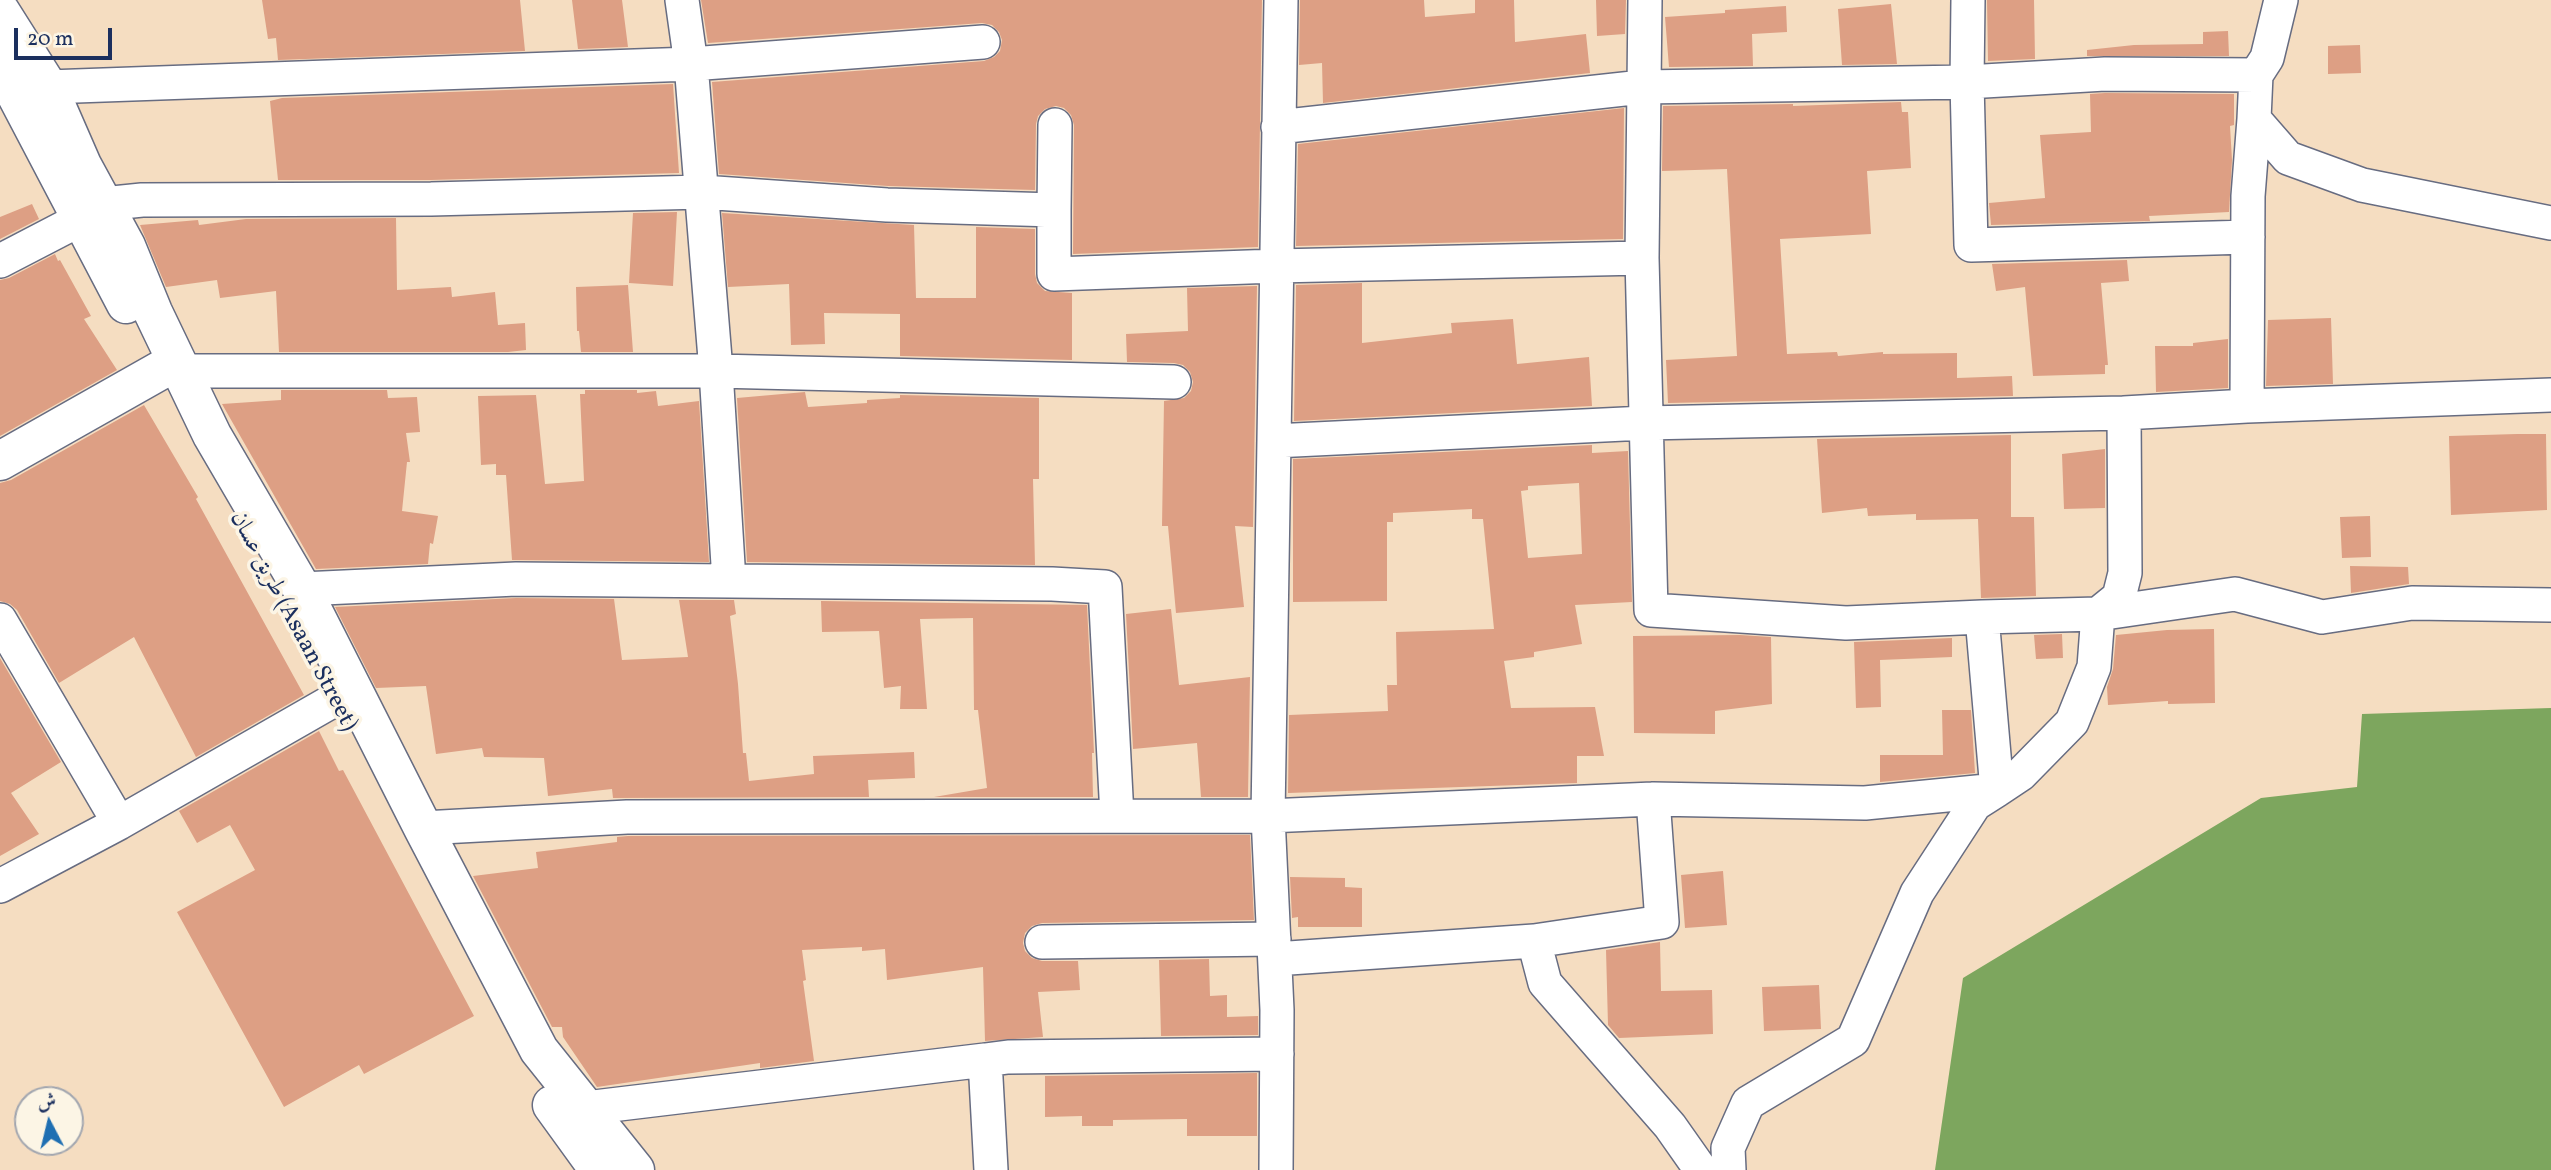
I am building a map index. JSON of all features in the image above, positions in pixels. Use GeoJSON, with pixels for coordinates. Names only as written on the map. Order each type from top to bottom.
{"type":"FeatureCollection","features":[{"type":"Feature","properties":{"kind":"street"},"geometry":{"type":"LineString","coordinates":[[682,0],[691,64],[702,192],[729,582]]}},
{"type":"Feature","properties":{"kind":"street"},"geometry":{"type":"LineString","coordinates":[[1276,1170],[1277,1054],[1268,816],[1281,0]]}},
{"type":"Feature","properties":{"kind":"street"},"geometry":{"type":"LineString","coordinates":[[1645,0],[1642,258],[1651,610],[1846,623],[2098,614],[2235,594],[2322,617],[2412,603],[2551,605]]}},
{"type":"Feature","properties":{"kind":"street"},"geometry":{"type":"LineString","coordinates":[[1968,0],[1971,245],[2248,237]]}},
{"type":"Feature","properties":{"kind":"street"},"geometry":{"type":"LineString","coordinates":[[2247,406],[2248,237],[2256,75],[2267,58],[2280,0]]}},
{"type":"Feature","properties":{"kind":"street"},"geometry":{"type":"LineString","coordinates":[[0,11],[48,87],[82,165],[92,211]]}},
{"type":"Feature","properties":{"kind":"street"},"geometry":{"type":"LineString","coordinates":[[48,87],[691,64],[983,42]]}},
{"type":"Feature","properties":{"kind":"street","name":"طريق عسان (Asaan Street)"},"geometry":{"type":"LineString","coordinates":[[0,64],[92,211],[172,370],[267,578],[537,1084],[599,1170]]}},
{"type":"Feature","properties":{"kind":"street"},"geometry":{"type":"LineString","coordinates":[[1278,127],[1642,86],[1967,82],[2105,74],[2256,75]]}},
{"type":"Feature","properties":{"kind":"street"},"geometry":{"type":"LineString","coordinates":[[2254,119],[2288,158],[2362,185],[2551,223]]}},
{"type":"Feature","properties":{"kind":"street"},"geometry":{"type":"LineString","coordinates":[[1055,125],[1054,274],[1642,258]]}},
{"type":"Feature","properties":{"kind":"street"},"geometry":{"type":"LineString","coordinates":[[0,261],[92,211],[142,200],[431,199],[702,192],[887,205],[1054,210]]}},
{"type":"Feature","properties":{"kind":"street"},"geometry":{"type":"LineString","coordinates":[[172,370],[302,589],[539,1050],[635,1170]]}},
{"type":"Feature","properties":{"kind":"street"},"geometry":{"type":"LineString","coordinates":[[0,461],[172,370],[716,371],[1174,382]]}},
{"type":"Feature","properties":{"kind":"street"},"geometry":{"type":"LineString","coordinates":[[1274,442],[1645,423],[2124,413],[2551,395]]}},
{"type":"Feature","properties":{"kind":"street"},"geometry":{"type":"LineString","coordinates":[[1729,1170],[1728,1148],[1748,1103],[1853,1040],[1917,893],[1975,804],[2021,775],[2072,722],[2094,667],[2098,614],[2119,597],[2125,573],[2124,413]]}},
{"type":"Feature","properties":{"kind":"street"},"geometry":{"type":"LineString","coordinates":[[302,589],[516,579],[1052,584],[1105,587],[1117,816]]}},
{"type":"Feature","properties":{"kind":"street"},"geometry":{"type":"LineString","coordinates":[[1982,617],[1997,790]]}},
{"type":"Feature","properties":{"kind":"street"},"geometry":{"type":"LineString","coordinates":[[0,620],[119,823]]}},
{"type":"Feature","properties":{"kind":"street"},"geometry":{"type":"LineString","coordinates":[[0,886],[119,823],[334,700]]}},
{"type":"Feature","properties":{"kind":"street"},"geometry":{"type":"LineString","coordinates":[[423,828],[628,817],[1268,816],[1653,799],[1865,803],[1997,790]]}},
{"type":"Feature","properties":{"kind":"street"},"geometry":{"type":"LineString","coordinates":[[1042,942],[1274,949],[1534,941],[1662,922],[1653,799]]}},
{"type":"Feature","properties":{"kind":"street"},"geometry":{"type":"LineString","coordinates":[[1534,941],[1545,983],[1670,1126],[1701,1170]]}},
{"type":"Feature","properties":{"kind":"street"},"geometry":{"type":"LineString","coordinates":[[586,1108],[1007,1057],[1277,1054]]}},
{"type":"Feature","properties":{"kind":"street"},"geometry":{"type":"LineString","coordinates":[[985,1060],[992,1170]]}},
{"type":"Feature","properties":{"kind":"green space"},"geometry":{"type":"Polygon","coordinates":[[[2551,708],[2551,1170],[1935,1170],[1963,978],[2261,798],[2357,787],[2362,714],[2551,708]]]}},
{"type":"Feature","properties":{"kind":"building"},"geometry":{"type":"Polygon","coordinates":[[[262,0],[520,0],[525,51],[278,60],[276,38],[268,39],[262,0]]]}},
{"type":"Feature","properties":{"kind":"building"},"geometry":{"type":"Polygon","coordinates":[[[572,0],[622,0],[628,47],[578,49],[572,0]]]}},
{"type":"Feature","properties":{"kind":"building"},"geometry":{"type":"Polygon","coordinates":[[[701,0],[1262,0],[1258,247],[1073,254],[1074,125],[1071,115],[1064,108],[1056,106],[1045,109],[1038,116],[1036,124],[1035,190],[888,186],[719,174],[712,82],[984,61],[1000,51],[1002,40],[992,25],[982,23],[708,43],[701,0]]]}},
{"type":"Feature","properties":{"kind":"building"},"geometry":{"type":"Polygon","coordinates":[[[1300,0],[1424,0],[1425,17],[1475,13],[1475,0],[1514,0],[1515,42],[1586,34],[1590,73],[1323,103],[1322,63],[1299,65],[1300,0]]]}},
{"type":"Feature","properties":{"kind":"building"},"geometry":{"type":"Polygon","coordinates":[[[1596,0],[1626,0],[1625,34],[1597,36],[1596,0]]]}},
{"type":"Feature","properties":{"kind":"building"},"geometry":{"type":"Polygon","coordinates":[[[1987,0],[2034,0],[2035,59],[1988,61],[1987,0]]]}},
{"type":"Feature","properties":{"kind":"building"},"geometry":{"type":"Polygon","coordinates":[[[1891,4],[1897,64],[1842,65],[1838,9],[1891,4]]]}},
{"type":"Feature","properties":{"kind":"building"},"geometry":{"type":"Polygon","coordinates":[[[1786,6],[1787,32],[1752,34],[1753,66],[1669,67],[1665,17],[1786,6]]]}},
{"type":"Feature","properties":{"kind":"building"},"geometry":{"type":"Polygon","coordinates":[[[2228,31],[2229,56],[2087,56],[2087,50],[2134,45],[2203,44],[2203,32],[2228,31]]]}},
{"type":"Feature","properties":{"kind":"building"},"geometry":{"type":"Polygon","coordinates":[[[2360,45],[2361,73],[2328,74],[2328,46],[2360,45]]]}},
{"type":"Feature","properties":{"kind":"building"},"geometry":{"type":"Polygon","coordinates":[[[673,84],[679,173],[431,180],[278,180],[270,101],[282,98],[673,84]]]}},
{"type":"Feature","properties":{"kind":"building"},"geometry":{"type":"Polygon","coordinates":[[[2090,94],[2234,94],[2234,125],[2230,126],[2232,160],[2229,212],[2149,216],[2150,221],[1991,225],[1989,203],[2045,198],[2040,135],[2091,132],[2090,94]]]}},
{"type":"Feature","properties":{"kind":"building"},"geometry":{"type":"Polygon","coordinates":[[[1901,102],[1902,112],[1908,112],[1911,168],[1867,171],[1871,234],[1780,239],[1787,354],[1837,352],[1838,356],[1883,352],[1957,353],[1957,378],[2012,376],[2013,396],[1668,403],[1666,360],[1737,356],[1727,169],[1662,171],[1663,106],[1793,106],[1901,102]]]}},
{"type":"Feature","properties":{"kind":"building"},"geometry":{"type":"Polygon","coordinates":[[[1624,108],[1623,239],[1296,246],[1298,144],[1624,108]]]}},
{"type":"Feature","properties":{"kind":"building"},"geometry":{"type":"Polygon","coordinates":[[[32,204],[39,219],[0,239],[0,217],[32,204]]]}},
{"type":"Feature","properties":{"kind":"building"},"geometry":{"type":"Polygon","coordinates":[[[677,212],[673,286],[629,283],[633,213],[677,212]]]}},
{"type":"Feature","properties":{"kind":"building"},"geometry":{"type":"Polygon","coordinates":[[[722,213],[914,225],[916,298],[976,298],[976,227],[1035,229],[1037,283],[1045,291],[1072,293],[1072,360],[900,356],[900,314],[824,313],[825,344],[791,345],[789,284],[728,287],[722,213]]]}},
{"type":"Feature","properties":{"kind":"building"},"geometry":{"type":"Polygon","coordinates":[[[396,218],[397,290],[451,287],[452,297],[495,292],[498,325],[525,323],[526,350],[279,352],[276,291],[220,298],[217,280],[166,287],[140,225],[198,220],[199,225],[246,219],[396,218]]]}},
{"type":"Feature","properties":{"kind":"building"},"geometry":{"type":"Polygon","coordinates":[[[55,254],[91,316],[84,319],[117,370],[0,436],[0,280],[55,254]]]}},
{"type":"Feature","properties":{"kind":"building"},"geometry":{"type":"Polygon","coordinates":[[[2127,260],[2129,281],[2101,283],[2108,365],[2105,365],[2105,374],[2033,376],[2025,287],[1996,291],[1992,264],[2127,260]]]}},
{"type":"Feature","properties":{"kind":"building"},"geometry":{"type":"Polygon","coordinates":[[[1362,283],[1362,343],[1452,333],[1451,323],[1513,319],[1517,364],[1589,357],[1592,406],[1294,421],[1296,285],[1362,283]]]}},
{"type":"Feature","properties":{"kind":"building"},"geometry":{"type":"Polygon","coordinates":[[[628,285],[633,352],[581,352],[577,331],[576,287],[628,285]]]}},
{"type":"Feature","properties":{"kind":"building"},"geometry":{"type":"Polygon","coordinates":[[[1257,286],[1253,527],[1235,526],[1244,607],[1176,613],[1168,526],[1162,526],[1164,401],[1184,398],[1191,391],[1193,382],[1190,372],[1183,365],[1127,362],[1126,334],[1188,331],[1187,288],[1257,286]]]}},
{"type":"Feature","properties":{"kind":"building"},"geometry":{"type":"Polygon","coordinates":[[[2331,318],[2333,384],[2266,386],[2268,320],[2331,318]]]}},
{"type":"Feature","properties":{"kind":"building"},"geometry":{"type":"Polygon","coordinates":[[[2228,339],[2228,388],[2156,392],[2155,346],[2193,346],[2193,343],[2228,339]]]}},
{"type":"Feature","properties":{"kind":"building"},"geometry":{"type":"Polygon","coordinates":[[[281,390],[387,390],[388,398],[417,397],[420,432],[406,433],[410,462],[407,462],[402,511],[438,516],[433,544],[430,543],[428,564],[316,569],[222,404],[281,400],[281,390]]]}},
{"type":"Feature","properties":{"kind":"building"},"geometry":{"type":"Polygon","coordinates":[[[585,390],[637,390],[637,393],[656,391],[658,406],[699,401],[709,562],[512,560],[506,475],[496,475],[496,464],[481,465],[478,396],[536,395],[545,484],[584,481],[580,394],[585,394],[585,390]]]}},
{"type":"Feature","properties":{"kind":"building"},"geometry":{"type":"Polygon","coordinates":[[[805,392],[808,407],[867,403],[867,400],[900,398],[900,395],[1039,398],[1039,479],[1033,479],[1035,565],[747,562],[737,398],[805,392]]]}},
{"type":"Feature","properties":{"kind":"building"},"geometry":{"type":"Polygon","coordinates":[[[144,405],[198,497],[196,499],[304,695],[196,757],[134,637],[59,683],[17,610],[0,601],[0,483],[11,480],[144,405]]]}},
{"type":"Feature","properties":{"kind":"building"},"geometry":{"type":"Polygon","coordinates":[[[2546,434],[2547,510],[2451,515],[2449,436],[2546,434]]]}},
{"type":"Feature","properties":{"kind":"building"},"geometry":{"type":"Polygon","coordinates":[[[2011,435],[2011,517],[2034,517],[2036,596],[1981,598],[1978,519],[1916,520],[1916,514],[1868,516],[1867,508],[1822,513],[1817,439],[2011,435]]]}},
{"type":"Feature","properties":{"kind":"building"},"geometry":{"type":"Polygon","coordinates":[[[1592,445],[1592,453],[1628,451],[1632,602],[1575,605],[1582,644],[1534,652],[1534,657],[1504,661],[1511,708],[1595,707],[1604,756],[1577,756],[1577,783],[1288,793],[1289,715],[1388,711],[1387,685],[1397,685],[1396,632],[1494,629],[1483,519],[1472,519],[1472,509],[1393,513],[1393,522],[1387,522],[1387,601],[1293,602],[1293,459],[1592,445]],[[1579,483],[1528,486],[1528,490],[1521,491],[1528,558],[1582,554],[1579,483]]]}},
{"type":"Feature","properties":{"kind":"building"},"geometry":{"type":"Polygon","coordinates":[[[2105,449],[2105,508],[2064,509],[2062,454],[2105,449]]]}},
{"type":"Feature","properties":{"kind":"building"},"geometry":{"type":"Polygon","coordinates":[[[2370,516],[2371,557],[2342,558],[2340,517],[2370,516]]]}},
{"type":"Feature","properties":{"kind":"building"},"geometry":{"type":"Polygon","coordinates":[[[2350,566],[2408,567],[2409,584],[2351,593],[2350,566]]]}},
{"type":"Feature","properties":{"kind":"building"},"geometry":{"type":"Polygon","coordinates":[[[516,598],[614,599],[622,660],[688,657],[679,600],[734,600],[736,614],[730,616],[743,753],[746,753],[749,781],[814,774],[813,756],[914,752],[915,778],[868,780],[869,797],[613,798],[612,789],[548,796],[544,758],[484,757],[482,748],[436,754],[426,686],[376,688],[335,607],[516,598]]]}},
{"type":"Feature","properties":{"kind":"building"},"geometry":{"type":"Polygon","coordinates":[[[821,601],[1087,605],[1094,753],[1093,797],[934,797],[987,788],[978,710],[974,710],[973,618],[920,619],[927,709],[900,709],[901,686],[884,688],[879,631],[822,632],[821,601]]]}},
{"type":"Feature","properties":{"kind":"building"},"geometry":{"type":"Polygon","coordinates":[[[1171,609],[1179,685],[1250,677],[1248,797],[1201,797],[1197,743],[1133,749],[1126,614],[1171,609]]]}},
{"type":"Feature","properties":{"kind":"building"},"geometry":{"type":"Polygon","coordinates":[[[2214,629],[2215,703],[2168,704],[2168,701],[2108,705],[2107,687],[2113,669],[2116,635],[2214,629]]]}},
{"type":"Feature","properties":{"kind":"building"},"geometry":{"type":"Polygon","coordinates":[[[2062,634],[2063,658],[2036,659],[2034,635],[2062,634]]]}},
{"type":"Feature","properties":{"kind":"building"},"geometry":{"type":"Polygon","coordinates":[[[1633,636],[1771,637],[1772,704],[1715,711],[1715,734],[1634,733],[1633,636]]]}},
{"type":"Feature","properties":{"kind":"building"},"geometry":{"type":"Polygon","coordinates":[[[1952,638],[1952,657],[1880,660],[1881,707],[1856,708],[1854,642],[1952,638]]]}},
{"type":"Feature","properties":{"kind":"building"},"geometry":{"type":"Polygon","coordinates":[[[0,658],[61,762],[11,793],[39,834],[0,856],[0,658]]]}},
{"type":"Feature","properties":{"kind":"building"},"geometry":{"type":"Polygon","coordinates":[[[1942,710],[1971,710],[1975,773],[1880,782],[1880,755],[1943,755],[1942,710]]]}},
{"type":"Feature","properties":{"kind":"building"},"geometry":{"type":"Polygon","coordinates":[[[319,731],[339,771],[343,770],[474,1016],[364,1074],[359,1065],[284,1107],[177,912],[255,870],[230,825],[197,843],[179,811],[319,731]]]}},
{"type":"Feature","properties":{"kind":"building"},"geometry":{"type":"Polygon","coordinates":[[[1250,835],[1254,920],[1042,923],[1032,926],[1025,933],[1023,943],[1025,951],[1032,958],[1042,961],[1078,961],[1080,990],[1038,992],[1043,1037],[985,1041],[983,967],[887,980],[885,949],[862,951],[862,947],[802,950],[806,980],[803,981],[814,1061],[760,1068],[760,1063],[597,1087],[563,1037],[562,1027],[552,1027],[473,876],[538,868],[536,852],[617,842],[617,837],[628,836],[1250,835]]]}},
{"type":"Feature","properties":{"kind":"building"},"geometry":{"type":"Polygon","coordinates":[[[1723,871],[1727,925],[1685,928],[1681,875],[1723,871]]]}},
{"type":"Feature","properties":{"kind":"building"},"geometry":{"type":"Polygon","coordinates":[[[1290,877],[1345,878],[1345,887],[1362,888],[1362,927],[1298,927],[1298,917],[1292,918],[1290,877]]]}},
{"type":"Feature","properties":{"kind":"building"},"geometry":{"type":"Polygon","coordinates":[[[1660,942],[1661,991],[1712,990],[1713,1034],[1619,1038],[1608,1025],[1606,950],[1660,942]]]}},
{"type":"Feature","properties":{"kind":"building"},"geometry":{"type":"Polygon","coordinates":[[[1209,959],[1210,996],[1227,995],[1227,1017],[1258,1016],[1258,1035],[1161,1036],[1159,960],[1209,959]]]}},
{"type":"Feature","properties":{"kind":"building"},"geometry":{"type":"Polygon","coordinates":[[[1819,985],[1821,1029],[1764,1031],[1762,987],[1819,985]]]}},
{"type":"Feature","properties":{"kind":"building"},"geometry":{"type":"Polygon","coordinates":[[[1257,1073],[1257,1136],[1187,1136],[1187,1119],[1113,1120],[1113,1126],[1082,1126],[1082,1116],[1045,1117],[1045,1076],[1257,1073]]]}}]}
